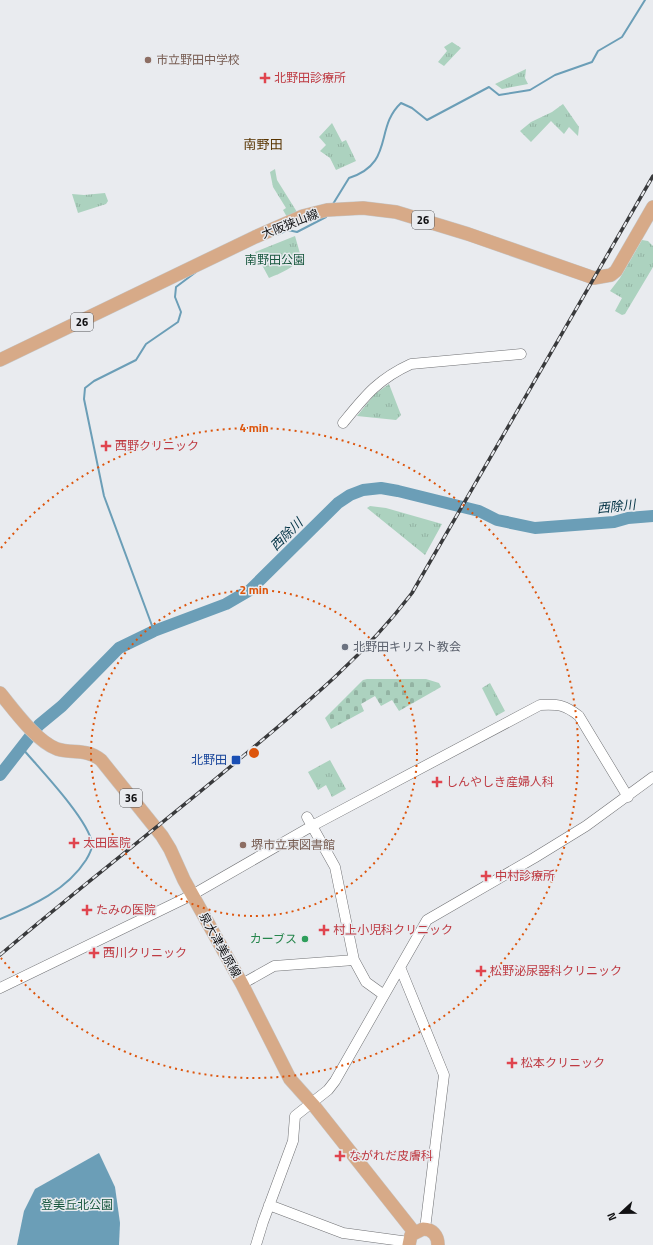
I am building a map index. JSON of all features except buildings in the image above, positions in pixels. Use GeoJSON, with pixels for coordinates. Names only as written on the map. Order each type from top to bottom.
{"type":"FeatureCollection","features":[{"type":"Feature","properties":{"kind":"main road","name":"大阪狭山線"},"geometry":{"type":"LineString","coordinates":[[0,360],[255,237],[303,216],[327,210],[363,208],[396,212],[468,234],[594,278],[611,275],[616,271],[653,207]]}},
{"type":"Feature","properties":{"kind":"main road","name":"泉大津美原線"},"geometry":{"type":"LineString","coordinates":[[0,693],[40,738],[52,747],[87,752],[101,760],[162,836],[192,895],[242,984],[290,1079],[312,1103],[415,1237],[435,1234],[438,1245]]}},
{"type":"Feature","properties":{"kind":"street"},"geometry":{"type":"LineString","coordinates":[[343,423],[367,393],[397,371],[411,364],[520,354]]}},
{"type":"Feature","properties":{"kind":"street"},"geometry":{"type":"LineString","coordinates":[[0,988],[192,895],[312,826],[540,705],[555,704],[567,707],[580,716],[628,797]]}},
{"type":"Feature","properties":{"kind":"street"},"geometry":{"type":"LineString","coordinates":[[256,1245],[293,1141],[295,1116],[312,1103],[335,1081],[422,928],[432,916],[456,904],[534,858],[628,797],[653,777]]}},
{"type":"Feature","properties":{"kind":"street"},"geometry":{"type":"LineString","coordinates":[[307,817],[335,867],[354,960],[366,982],[384,995]]}},
{"type":"Feature","properties":{"kind":"street"},"geometry":{"type":"LineString","coordinates":[[242,984],[274,966],[354,960]]}},
{"type":"Feature","properties":{"kind":"street"},"geometry":{"type":"LineString","coordinates":[[269,1205],[343,1233],[415,1237],[444,1074],[400,967]]}},
{"type":"Feature","properties":{"kind":"green space"},"geometry":{"type":"Polygon","coordinates":[[[452,42],[461,48],[444,66],[438,62],[447,51],[444,47],[452,42]]]}},
{"type":"Feature","properties":{"kind":"green space"},"geometry":{"type":"Polygon","coordinates":[[[526,69],[525,78],[528,84],[502,89],[495,84],[526,69]]]}},
{"type":"Feature","properties":{"kind":"green space"},"geometry":{"type":"Polygon","coordinates":[[[563,104],[579,127],[578,136],[569,127],[564,134],[551,121],[531,142],[520,131],[531,122],[552,112],[563,104]]]}},
{"type":"Feature","properties":{"kind":"green space"},"geometry":{"type":"Polygon","coordinates":[[[332,123],[342,142],[346,140],[356,161],[336,170],[330,158],[320,151],[326,145],[319,137],[332,123]]]}},
{"type":"Feature","properties":{"kind":"green space"},"geometry":{"type":"Polygon","coordinates":[[[275,169],[277,180],[297,212],[287,217],[283,210],[286,208],[273,187],[270,172],[275,169]]]}},
{"type":"Feature","properties":{"kind":"green space"},"geometry":{"type":"Polygon","coordinates":[[[105,193],[108,201],[106,204],[78,213],[72,194],[84,195],[105,193]]]}},
{"type":"Feature","properties":{"kind":"green space","name":"南野田公園"},"geometry":{"type":"Polygon","coordinates":[[[295,236],[301,257],[291,267],[269,278],[255,252],[295,236]]]}},
{"type":"Feature","properties":{"kind":"green space"},"geometry":{"type":"Polygon","coordinates":[[[642,240],[648,241],[653,246],[653,267],[625,314],[622,315],[615,311],[622,298],[610,291],[620,278],[642,240]]]}},
{"type":"Feature","properties":{"kind":"green space"},"geometry":{"type":"Polygon","coordinates":[[[389,384],[401,415],[396,420],[357,416],[375,394],[389,384]]]}},
{"type":"Feature","properties":{"kind":"green space"},"geometry":{"type":"Polygon","coordinates":[[[370,506],[386,508],[442,524],[425,555],[367,508],[370,506]]]}},
{"type":"Feature","properties":{"kind":"green space"},"geometry":{"type":"Polygon","coordinates":[[[426,679],[439,683],[441,687],[399,711],[392,700],[381,706],[375,696],[361,704],[364,711],[331,729],[325,718],[363,680],[426,679]]]}},
{"type":"Feature","properties":{"kind":"green space"},"geometry":{"type":"Polygon","coordinates":[[[490,683],[505,711],[496,716],[482,688],[490,683]]]}},
{"type":"Feature","properties":{"kind":"green space"},"geometry":{"type":"Polygon","coordinates":[[[330,760],[346,789],[332,797],[326,785],[318,790],[308,772],[330,760]]]}},
{"type":"Feature","properties":{"kind":"water","name":"登美丘北公園"},"geometry":{"type":"Polygon","coordinates":[[[99,1153],[115,1187],[120,1223],[119,1245],[17,1245],[24,1211],[35,1189],[99,1153]]]}},
{"type":"Feature","properties":{"kind":"waterway"},"geometry":{"type":"LineString","coordinates":[[333,204],[349,178],[363,171],[373,163],[379,154],[388,123],[393,113],[401,103],[412,108],[427,120],[489,87],[499,95],[530,90],[555,75],[592,62],[598,51],[622,37],[645,0]]}},
{"type":"Feature","properties":{"kind":"waterway"},"geometry":{"type":"LineString","coordinates":[[276,235],[288,230],[297,232],[326,217]]}},
{"type":"Feature","properties":{"kind":"waterway"},"geometry":{"type":"LineString","coordinates":[[154,631],[104,496],[84,399],[85,388],[94,381],[136,360],[146,344],[178,322],[181,312],[175,297],[176,287],[196,272]]}},
{"type":"Feature","properties":{"kind":"waterway","name":"西除川"},"geometry":{"type":"LineString","coordinates":[[0,775],[39,725],[62,706],[119,648],[154,631],[226,604],[250,590],[338,503],[350,495],[363,490],[381,488],[398,491],[479,511],[497,520],[535,528],[614,522],[628,518],[653,516]]}},
{"type":"Feature","properties":{"kind":"waterway"},"geometry":{"type":"LineString","coordinates":[[0,919],[36,903],[59,888],[78,871],[87,858],[92,847],[89,833],[73,808],[22,748]]}},
{"type":"Feature","properties":{"kind":"railway"},"geometry":{"type":"LineString","coordinates":[[0,955],[217,778],[313,697],[355,658],[394,616],[412,593],[653,176]]}},
{"type":"Feature","properties":{"kind":"place","name":"市立野田中学校"},"geometry":{"type":"Point","coordinates":[148,60]}},
{"type":"Feature","properties":{"kind":"place","name":"北野田診療所"},"geometry":{"type":"Point","coordinates":[265,78]}},
{"type":"Feature","properties":{"kind":"place","name":"西野クリニック"},"geometry":{"type":"Point","coordinates":[106,446]}},
{"type":"Feature","properties":{"kind":"place","name":"北野田キリスト教会"},"geometry":{"type":"Point","coordinates":[345,647]}},
{"type":"Feature","properties":{"kind":"place","name":"北野田"},"geometry":{"type":"Point","coordinates":[236,760]}},
{"type":"Feature","properties":{"kind":"place","name":"しんやしき産婦人科"},"geometry":{"type":"Point","coordinates":[437,782]}},
{"type":"Feature","properties":{"kind":"place","name":"太田医院"},"geometry":{"type":"Point","coordinates":[74,843]}},
{"type":"Feature","properties":{"kind":"place","name":"堺市立東図書館"},"geometry":{"type":"Point","coordinates":[243,845]}},
{"type":"Feature","properties":{"kind":"place","name":"中村診療所"},"geometry":{"type":"Point","coordinates":[486,876]}},
{"type":"Feature","properties":{"kind":"place","name":"たみの医院"},"geometry":{"type":"Point","coordinates":[87,910]}},
{"type":"Feature","properties":{"kind":"place","name":"村上小児科クリニック"},"geometry":{"type":"Point","coordinates":[324,930]}},
{"type":"Feature","properties":{"kind":"place","name":"カーブス"},"geometry":{"type":"Point","coordinates":[305,939]}},
{"type":"Feature","properties":{"kind":"place","name":"西川クリニック"},"geometry":{"type":"Point","coordinates":[94,953]}},
{"type":"Feature","properties":{"kind":"place","name":"松野泌尿器科クリニック"},"geometry":{"type":"Point","coordinates":[481,971]}},
{"type":"Feature","properties":{"kind":"place","name":"松本クリニック"},"geometry":{"type":"Point","coordinates":[512,1063]}},
{"type":"Feature","properties":{"kind":"place","name":"ながれだ皮膚科"},"geometry":{"type":"Point","coordinates":[340,1156]}},
{"type":"Feature","properties":{"kind":"district","name":"南野田"},"geometry":{"type":"Point","coordinates":[263,144]}}]}
